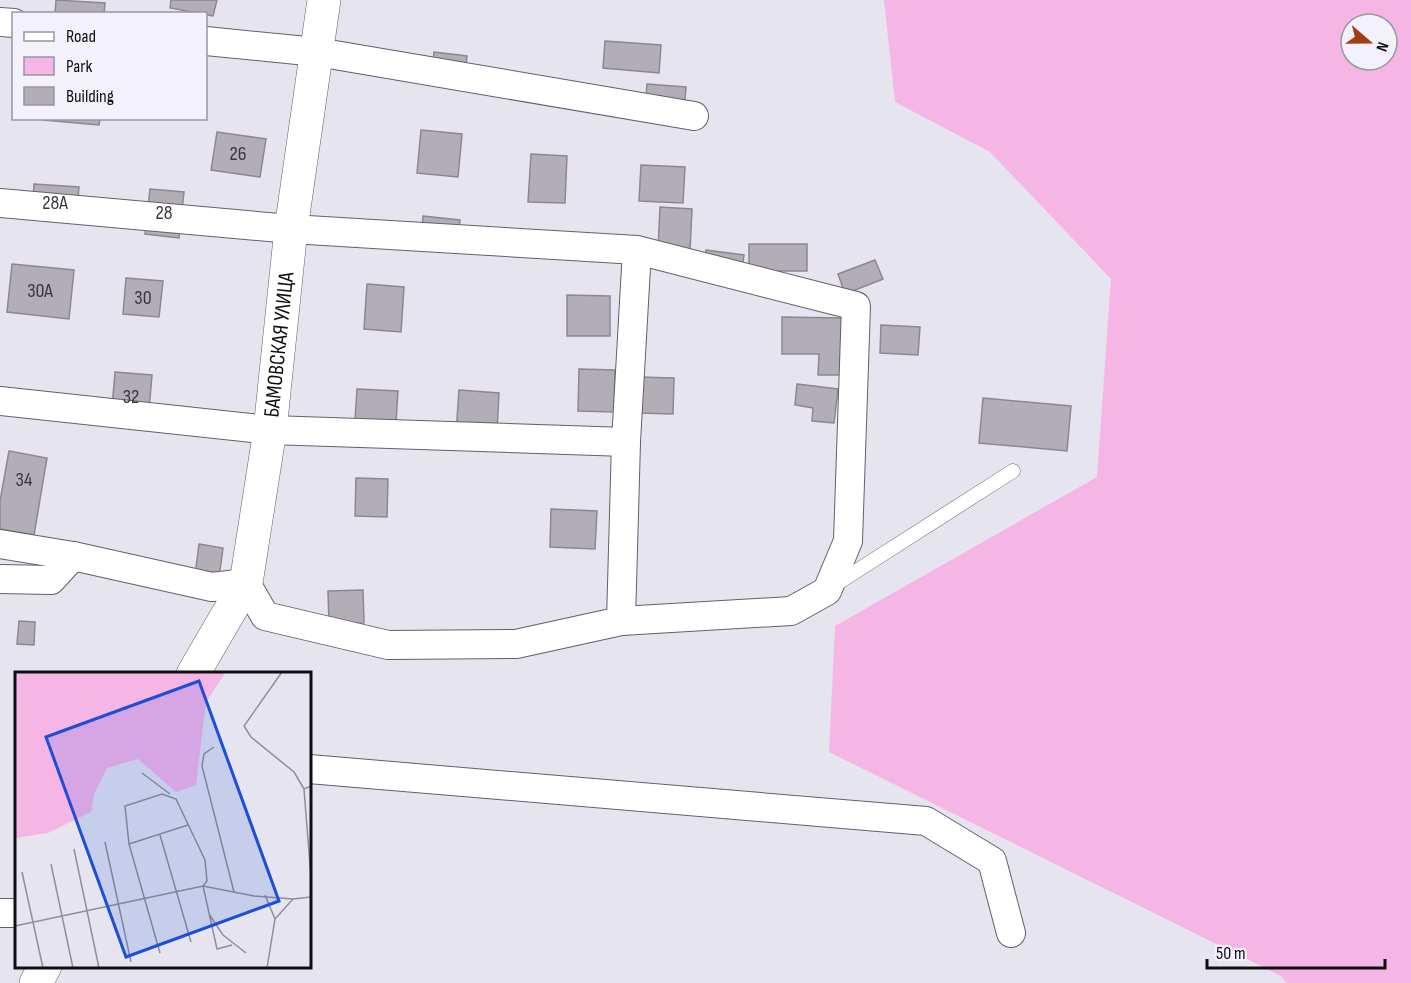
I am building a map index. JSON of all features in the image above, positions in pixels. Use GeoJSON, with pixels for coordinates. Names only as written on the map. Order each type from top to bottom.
{"type":"FeatureCollection","features":[{"type":"Feature","properties":{"kind":"street","name":"БАМОВСКАЯ УЛИЦА"},"geometry":{"type":"LineString","coordinates":[[194,672],[246,583],[270,430],[291,229],[324,0]]}},
{"type":"Feature","properties":{"kind":"street"},"geometry":{"type":"LineString","coordinates":[[207,41],[317,52],[694,116]]}},
{"type":"Feature","properties":{"kind":"street"},"geometry":{"type":"LineString","coordinates":[[0,203],[291,229],[638,250],[856,306],[848,541],[827,591],[791,611],[621,621],[516,644],[388,645],[265,616],[246,583],[212,587],[74,556],[0,544]]}},
{"type":"Feature","properties":{"kind":"street"},"geometry":{"type":"LineString","coordinates":[[621,621],[626,442],[638,250]]}},
{"type":"Feature","properties":{"kind":"street"},"geometry":{"type":"LineString","coordinates":[[0,401],[270,430],[626,442]]}},
{"type":"Feature","properties":{"kind":"street"},"geometry":{"type":"LineString","coordinates":[[0,579],[51,580],[74,556]]}},
{"type":"Feature","properties":{"kind":"street"},"geometry":{"type":"LineString","coordinates":[[310,769],[926,821],[992,861],[1011,933]]}},
{"type":"Feature","properties":{"kind":"street"},"geometry":{"type":"LineString","coordinates":[[36,983],[44,968]]}},
{"type":"Feature","properties":{"kind":"lane"},"geometry":{"type":"LineString","coordinates":[[827,591],[1013,471]]}},
{"type":"Feature","properties":{"kind":"green space"},"geometry":{"type":"Polygon","coordinates":[[[884,0],[1411,0],[1411,983],[1287,983],[1281,976],[829,752],[835,626],[1097,477],[1111,279],[990,152],[895,102],[884,0]]]}},
{"type":"Feature","properties":{"kind":"building"},"geometry":{"type":"Polygon","coordinates":[[[56,0],[105,3],[104,12],[55,12],[56,0]]]}},
{"type":"Feature","properties":{"kind":"building"},"geometry":{"type":"Polygon","coordinates":[[[171,0],[217,0],[213,16],[207,15],[207,12],[170,8],[171,0]]]}},
{"type":"Feature","properties":{"kind":"building"},"geometry":{"type":"Polygon","coordinates":[[[605,41],[661,45],[659,73],[603,68],[605,41]]]}},
{"type":"Feature","properties":{"kind":"building"},"geometry":{"type":"Polygon","coordinates":[[[434,52],[467,56],[464,83],[431,79],[434,52]]]}},
{"type":"Feature","properties":{"kind":"building"},"geometry":{"type":"Polygon","coordinates":[[[647,84],[686,87],[683,123],[644,120],[647,84]]]}},
{"type":"Feature","properties":{"kind":"building"},"geometry":{"type":"Polygon","coordinates":[[[43,120],[100,120],[99,125],[43,120]]]}},
{"type":"Feature","properties":{"kind":"building"},"geometry":{"type":"Polygon","coordinates":[[[421,130],[462,134],[458,177],[417,173],[421,130]]]}},
{"type":"Feature","properties":{"kind":"building"},"geometry":{"type":"Polygon","coordinates":[[[217,132],[266,139],[260,177],[211,170],[217,132]]]}},
{"type":"Feature","properties":{"kind":"building"},"geometry":{"type":"Polygon","coordinates":[[[531,154],[567,156],[565,203],[528,202],[531,154]]]}},
{"type":"Feature","properties":{"kind":"building"},"geometry":{"type":"Polygon","coordinates":[[[641,165],[685,167],[683,203],[639,201],[641,165]]]}},
{"type":"Feature","properties":{"kind":"building"},"geometry":{"type":"Polygon","coordinates":[[[34,184],[79,187],[76,221],[32,218],[34,184]]]}},
{"type":"Feature","properties":{"kind":"building"},"geometry":{"type":"Polygon","coordinates":[[[150,189],[184,192],[179,238],[145,234],[150,189]]]}},
{"type":"Feature","properties":{"kind":"building"},"geometry":{"type":"Polygon","coordinates":[[[660,207],[692,209],[690,251],[658,249],[660,207]]]}},
{"type":"Feature","properties":{"kind":"building"},"geometry":{"type":"Polygon","coordinates":[[[423,216],[460,220],[457,246],[421,242],[423,216]]]}},
{"type":"Feature","properties":{"kind":"building"},"geometry":{"type":"Polygon","coordinates":[[[749,244],[807,244],[807,271],[749,271],[749,244]]]}},
{"type":"Feature","properties":{"kind":"building"},"geometry":{"type":"Polygon","coordinates":[[[706,250],[744,255],[740,284],[702,279],[706,250]]]}},
{"type":"Feature","properties":{"kind":"building"},"geometry":{"type":"Polygon","coordinates":[[[875,260],[883,279],[845,294],[838,274],[875,260]]]}},
{"type":"Feature","properties":{"kind":"building"},"geometry":{"type":"Polygon","coordinates":[[[12,264],[74,270],[69,319],[7,312],[12,264]]]}},
{"type":"Feature","properties":{"kind":"building"},"geometry":{"type":"Polygon","coordinates":[[[126,278],[163,281],[159,317],[123,314],[126,278]]]}},
{"type":"Feature","properties":{"kind":"building"},"geometry":{"type":"Polygon","coordinates":[[[367,284],[404,287],[401,332],[364,329],[367,284]]]}},
{"type":"Feature","properties":{"kind":"building"},"geometry":{"type":"Polygon","coordinates":[[[567,295],[610,296],[610,336],[567,336],[567,295]]]}},
{"type":"Feature","properties":{"kind":"building"},"geometry":{"type":"Polygon","coordinates":[[[782,317],[842,318],[842,375],[818,375],[819,354],[782,354],[782,317]]]}},
{"type":"Feature","properties":{"kind":"building"},"geometry":{"type":"Polygon","coordinates":[[[881,325],[920,327],[918,355],[880,353],[881,325]]]}},
{"type":"Feature","properties":{"kind":"building"},"geometry":{"type":"Polygon","coordinates":[[[579,369],[615,370],[614,412],[578,411],[579,369]]]}},
{"type":"Feature","properties":{"kind":"building"},"geometry":{"type":"Polygon","coordinates":[[[115,372],[152,375],[148,422],[111,419],[115,372]]]}},
{"type":"Feature","properties":{"kind":"building"},"geometry":{"type":"Polygon","coordinates":[[[640,377],[674,378],[673,414],[639,413],[640,377]]]}},
{"type":"Feature","properties":{"kind":"building"},"geometry":{"type":"Polygon","coordinates":[[[797,384],[838,389],[834,423],[812,421],[813,408],[795,405],[797,384]]]}},
{"type":"Feature","properties":{"kind":"building"},"geometry":{"type":"Polygon","coordinates":[[[357,389],[398,391],[395,438],[354,436],[357,389]]]}},
{"type":"Feature","properties":{"kind":"building"},"geometry":{"type":"Polygon","coordinates":[[[459,390],[499,393],[496,451],[455,448],[459,390]]]}},
{"type":"Feature","properties":{"kind":"building"},"geometry":{"type":"Polygon","coordinates":[[[983,398],[1071,406],[1067,451],[979,443],[983,398]]]}},
{"type":"Feature","properties":{"kind":"building"},"geometry":{"type":"Polygon","coordinates":[[[9,451],[47,458],[34,535],[0,529],[0,501],[9,451]]]}},
{"type":"Feature","properties":{"kind":"building"},"geometry":{"type":"Polygon","coordinates":[[[356,478],[388,479],[387,517],[355,516],[356,478]]]}},
{"type":"Feature","properties":{"kind":"building"},"geometry":{"type":"Polygon","coordinates":[[[551,509],[597,511],[595,549],[550,547],[551,509]]]}},
{"type":"Feature","properties":{"kind":"building"},"geometry":{"type":"Polygon","coordinates":[[[199,544],[223,548],[219,578],[195,575],[199,544]]]}},
{"type":"Feature","properties":{"kind":"building"},"geometry":{"type":"Polygon","coordinates":[[[363,590],[364,623],[329,624],[328,591],[363,590]]]}},
{"type":"Feature","properties":{"kind":"building"},"geometry":{"type":"Polygon","coordinates":[[[19,621],[35,622],[34,645],[17,644],[19,621]]]}}]}
